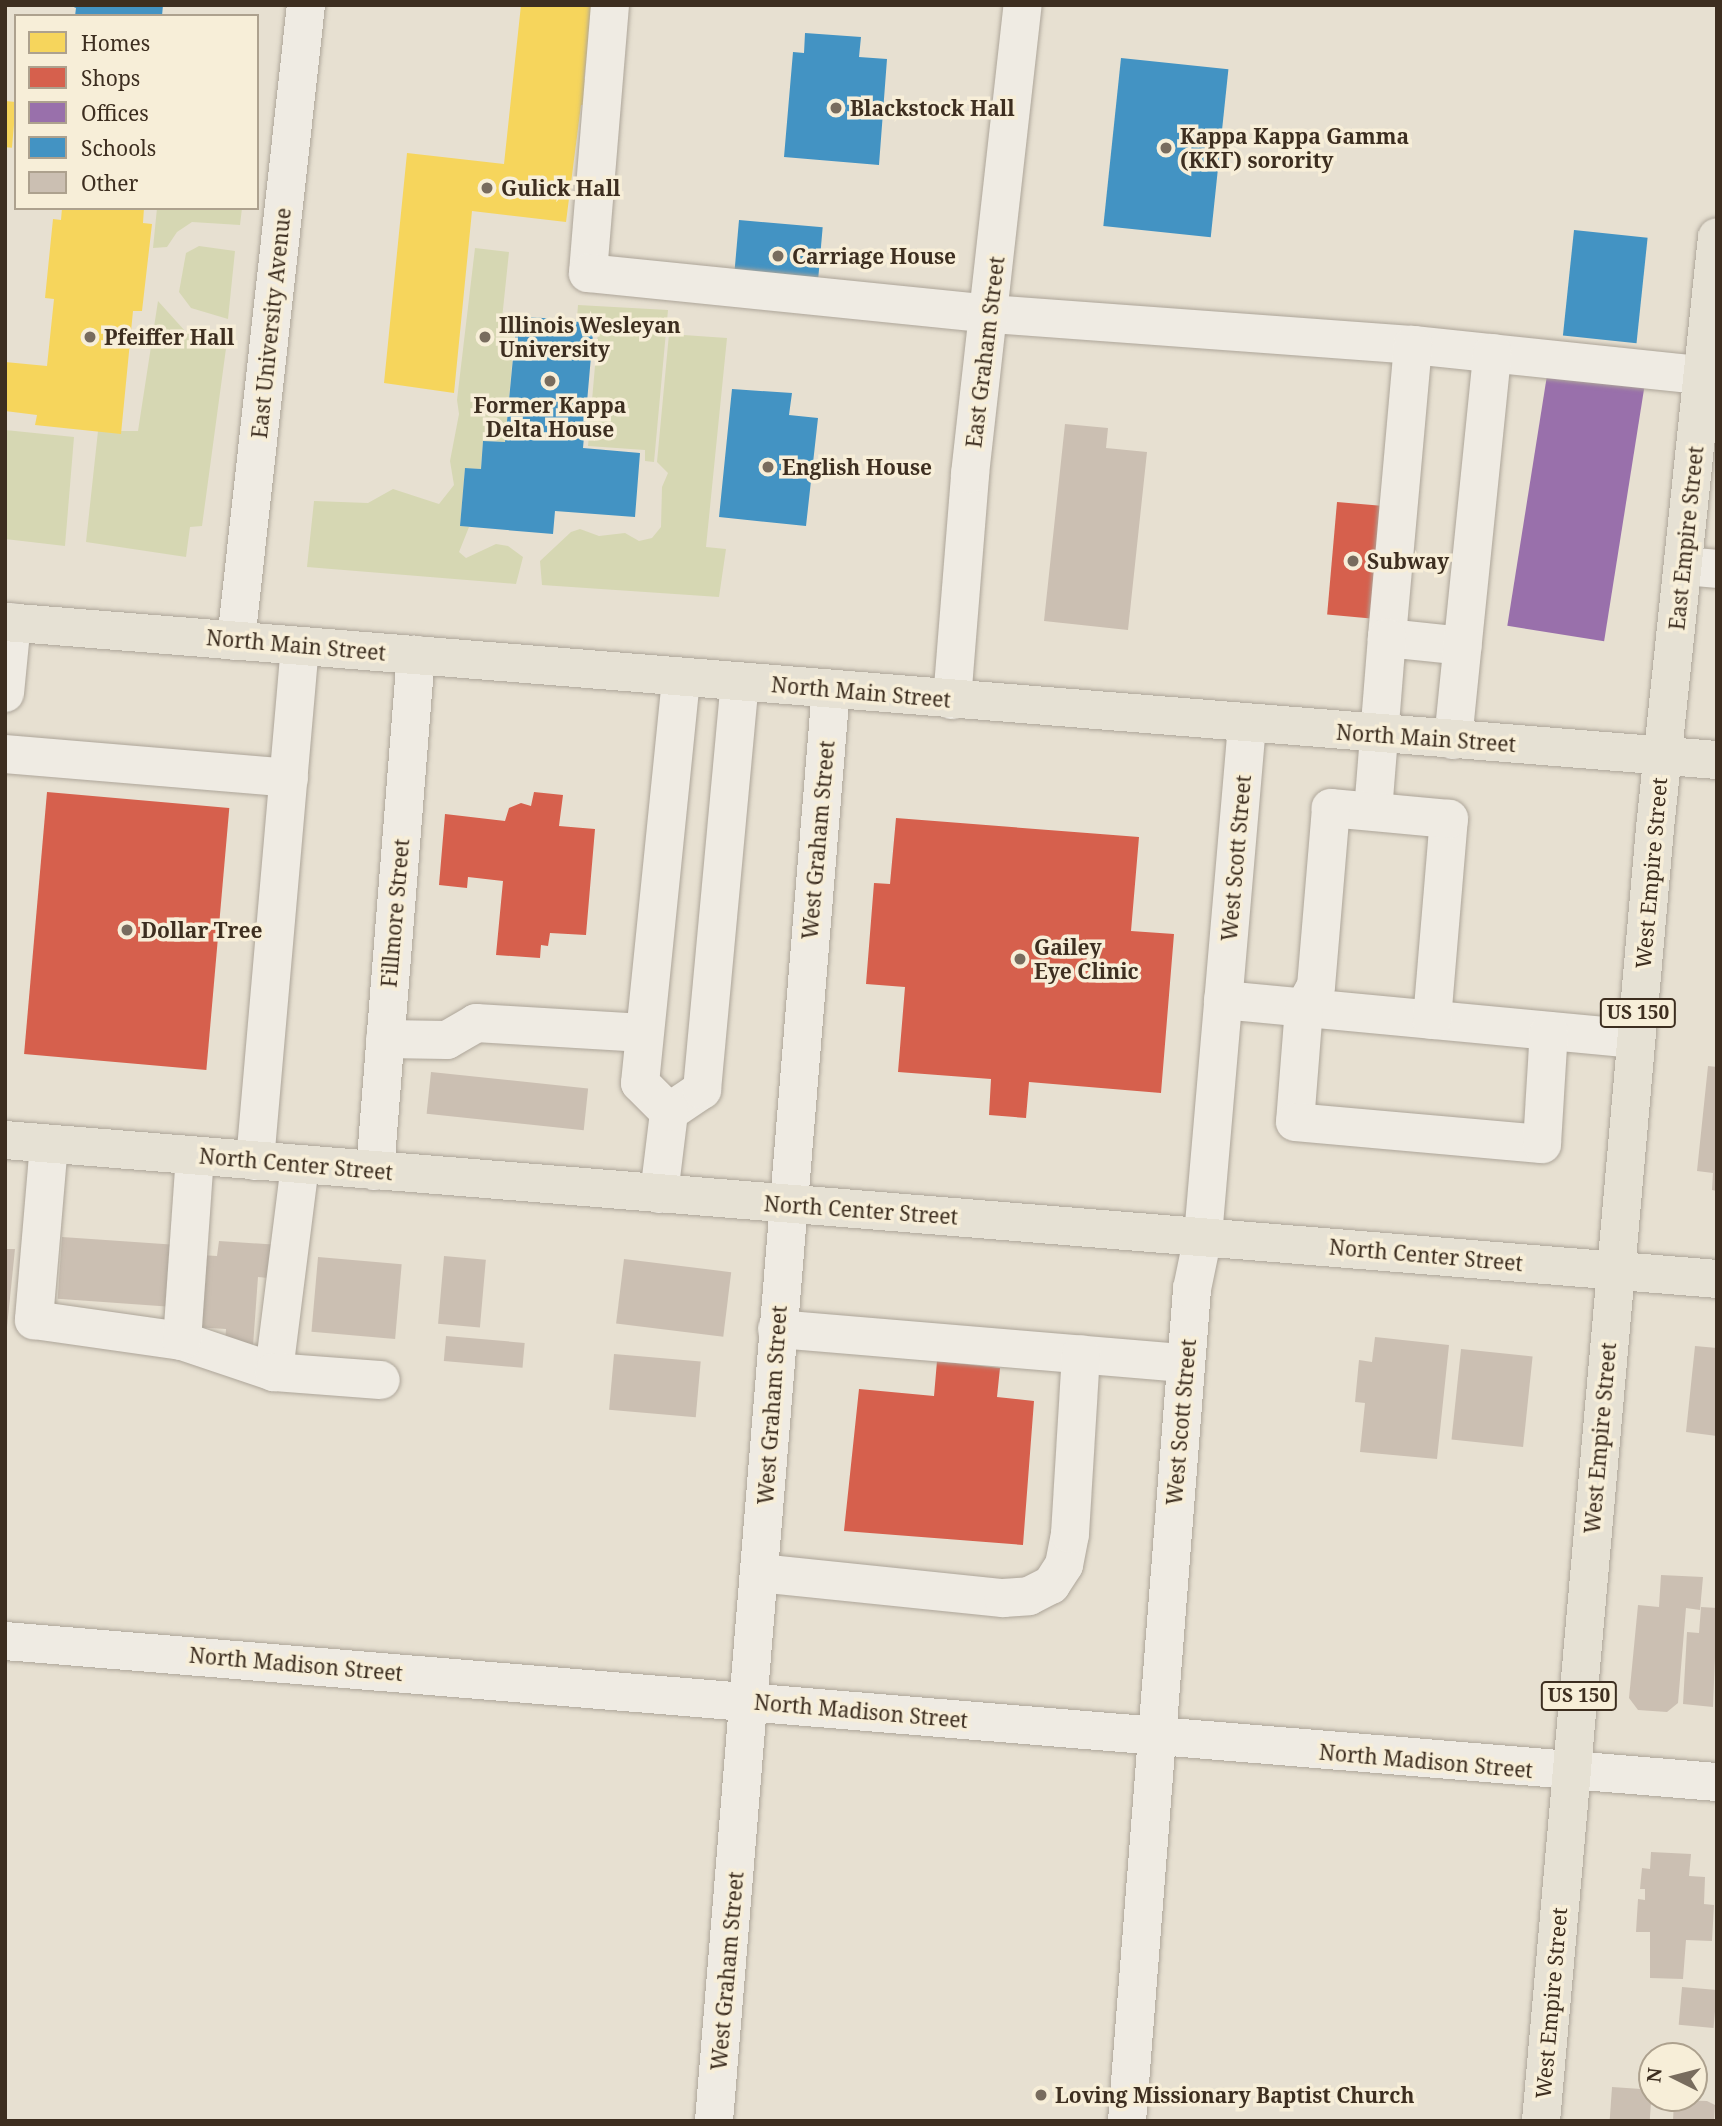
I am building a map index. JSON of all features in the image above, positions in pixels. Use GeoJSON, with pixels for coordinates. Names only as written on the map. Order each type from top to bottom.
{"type":"FeatureCollection","features":[{"type":"Feature","properties":{"kind":"main road","name":"East Empire Street"},"geometry":{"type":"LineString","coordinates":[[1662,756],[1700,567],[1717,237]]}},
{"type":"Feature","properties":{"kind":"main road","name":"North Main Street"},"geometry":{"type":"LineString","coordinates":[[9,622],[1247,725],[1717,760]]}},
{"type":"Feature","properties":{"kind":"main road","name":"West Empire Street"},"geometry":{"type":"LineString","coordinates":[[1541,2121],[1614,1271],[1662,756]]}},
{"type":"Feature","properties":{"kind":"main road","name":"North Center Street"},"geometry":{"type":"LineString","coordinates":[[5,1140],[1717,1279]]}},
{"type":"Feature","properties":{"kind":"street","name":"East University Avenue"},"geometry":{"type":"LineString","coordinates":[[236,641],[306,5]]}},
{"type":"Feature","properties":{"kind":"street"},"geometry":{"type":"LineString","coordinates":[[610,5],[587,273],[992,314],[1413,345],[1710,377]]}},
{"type":"Feature","properties":{"kind":"street","name":"East Graham Street"},"geometry":{"type":"LineString","coordinates":[[952,700],[970,474],[992,314],[1023,5]]}},
{"type":"Feature","properties":{"kind":"street"},"geometry":{"type":"LineString","coordinates":[[1373,811],[1413,345]]}},
{"type":"Feature","properties":{"kind":"street"},"geometry":{"type":"LineString","coordinates":[[1453,740],[1492,353]]}},
{"type":"Feature","properties":{"kind":"street"},"geometry":{"type":"LineString","coordinates":[[5,693],[9,622]]}},
{"type":"Feature","properties":{"kind":"street"},"geometry":{"type":"LineString","coordinates":[[1387,638],[1463,646]]}},
{"type":"Feature","properties":{"kind":"street"},"geometry":{"type":"LineString","coordinates":[[255,1161],[300,646]]}},
{"type":"Feature","properties":{"kind":"street","name":"Fillmore Street"},"geometry":{"type":"LineString","coordinates":[[375,1171],[416,655]]}},
{"type":"Feature","properties":{"kind":"street"},"geometry":{"type":"LineString","coordinates":[[668,1112],[640,1083],[681,678]]}},
{"type":"Feature","properties":{"kind":"street"},"geometry":{"type":"LineString","coordinates":[[668,1112],[702,1090],[740,682]]}},
{"type":"Feature","properties":{"kind":"street","name":"West Graham Street"},"geometry":{"type":"LineString","coordinates":[[714,2121],[831,690]]}},
{"type":"Feature","properties":{"kind":"street","name":"West Scott Street"},"geometry":{"type":"LineString","coordinates":[[1127,2121],[1192,1289],[1203,1236],[1247,725]]}},
{"type":"Feature","properties":{"kind":"street"},"geometry":{"type":"LineString","coordinates":[[5,754],[289,778]]}},
{"type":"Feature","properties":{"kind":"street"},"geometry":{"type":"LineString","coordinates":[[1432,1020],[1449,819],[1331,808],[1317,986],[1304,1008],[1295,1122],[1542,1144],[1549,1031]]}},
{"type":"Feature","properties":{"kind":"street"},"geometry":{"type":"LineString","coordinates":[[1223,1000],[1635,1039]]}},
{"type":"Feature","properties":{"kind":"street"},"geometry":{"type":"LineString","coordinates":[[386,1039],[447,1040],[476,1023],[644,1033]]}},
{"type":"Feature","properties":{"kind":"street"},"geometry":{"type":"LineString","coordinates":[[659,1194],[668,1112]]}},
{"type":"Feature","properties":{"kind":"street"},"geometry":{"type":"LineString","coordinates":[[49,1144],[34,1320],[182,1341],[274,1372],[381,1380]]}},
{"type":"Feature","properties":{"kind":"street"},"geometry":{"type":"LineString","coordinates":[[182,1341],[195,1156]]}},
{"type":"Feature","properties":{"kind":"street"},"geometry":{"type":"LineString","coordinates":[[274,1372],[300,1165]]}},
{"type":"Feature","properties":{"kind":"street"},"geometry":{"type":"LineString","coordinates":[[777,1329],[1186,1363]]}},
{"type":"Feature","properties":{"kind":"street"},"geometry":{"type":"LineString","coordinates":[[759,1573],[1003,1598],[1029,1596],[1051,1585],[1064,1565],[1070,1534],[1081,1354]]}},
{"type":"Feature","properties":{"kind":"street","name":"North Madison Street"},"geometry":{"type":"LineString","coordinates":[[5,1641],[750,1700],[1156,1739],[1572,1773],[1717,1782]]}},
{"type":"Feature","properties":{"kind":"green space"},"geometry":{"type":"Polygon","coordinates":[[[157,210],[242,210],[240,225],[192,222],[177,232],[167,247],[153,248],[157,210]]]}},
{"type":"Feature","properties":{"kind":"green space"},"geometry":{"type":"Polygon","coordinates":[[[199,246],[235,251],[228,319],[191,308],[179,292],[186,253],[199,246]]]}},
{"type":"Feature","properties":{"kind":"green space"},"geometry":{"type":"Polygon","coordinates":[[[475,248],[509,252],[502,319],[516,321],[505,442],[483,441],[481,469],[465,468],[460,526],[469,527],[459,552],[466,558],[496,544],[508,546],[523,557],[516,584],[307,567],[314,501],[368,503],[393,489],[439,504],[454,485],[450,461],[459,414],[457,400],[475,248]]]}},
{"type":"Feature","properties":{"kind":"green space"},"geometry":{"type":"Polygon","coordinates":[[[158,301],[185,331],[227,341],[202,526],[190,527],[186,557],[86,542],[98,431],[138,431],[158,301]]]}},
{"type":"Feature","properties":{"kind":"green space"},"geometry":{"type":"Polygon","coordinates":[[[578,305],[668,310],[654,462],[645,461],[645,450],[588,446],[599,320],[577,318],[578,305]]]}},
{"type":"Feature","properties":{"kind":"green space"},"geometry":{"type":"Polygon","coordinates":[[[669,334],[727,338],[706,547],[726,549],[719,597],[542,585],[540,561],[571,532],[580,529],[599,536],[625,533],[639,541],[652,538],[661,527],[662,487],[668,473],[657,462],[669,334]]]}},
{"type":"Feature","properties":{"kind":"green space"},"geometry":{"type":"Polygon","coordinates":[[[5,430],[74,437],[65,546],[5,539],[5,430]]]}},
{"type":"Feature","properties":{"kind":"building: Homes","name":"Gulick Hall"},"geometry":{"type":"Polygon","coordinates":[[[521,5],[593,5],[584,79],[592,80],[588,105],[581,105],[566,222],[472,211],[454,393],[384,383],[407,153],[504,164],[521,5]]]}},
{"type":"Feature","properties":{"kind":"building: Homes"},"geometry":{"type":"Polygon","coordinates":[[[5,101],[14,102],[12,148],[5,147],[5,101]]]}},
{"type":"Feature","properties":{"kind":"building: Homes","name":"Pfeiffer Hall"},"geometry":{"type":"Polygon","coordinates":[[[62,210],[144,210],[143,223],[152,224],[142,311],[133,311],[121,434],[35,425],[37,415],[5,411],[5,362],[47,366],[54,299],[45,298],[53,219],[61,220],[62,210]]]}},
{"type":"Feature","properties":{"kind":"building: Shops","name":"Subway"},"geometry":{"type":"Polygon","coordinates":[[[1337,502],[1381,506],[1371,618],[1327,615],[1337,502]]]}},
{"type":"Feature","properties":{"kind":"building: Shops","name":"Dollar Tree"},"geometry":{"type":"Polygon","coordinates":[[[47,792],[229,808],[206,1070],[24,1054],[47,792]]]}},
{"type":"Feature","properties":{"kind":"building: Shops"},"geometry":{"type":"Polygon","coordinates":[[[534,792],[563,795],[559,826],[595,829],[586,935],[550,933],[548,946],[541,945],[540,958],[496,955],[503,881],[468,877],[467,888],[439,885],[445,814],[505,821],[509,808],[521,803],[531,806],[534,792]]]}},
{"type":"Feature","properties":{"kind":"building: Shops","name":"Gailey Eye Clinic"},"geometry":{"type":"Polygon","coordinates":[[[896,818],[1139,837],[1131,931],[1174,934],[1161,1093],[1029,1082],[1026,1118],[989,1115],[991,1079],[898,1072],[905,987],[866,984],[874,883],[890,884],[896,818]]]}},
{"type":"Feature","properties":{"kind":"building: Shops"},"geometry":{"type":"Polygon","coordinates":[[[937,1361],[1000,1368],[997,1397],[1034,1401],[1023,1545],[844,1531],[859,1389],[934,1396],[937,1361]]]}},
{"type":"Feature","properties":{"kind":"building: Offices"},"geometry":{"type":"Polygon","coordinates":[[[1548,369],[1645,384],[1604,641],[1507,626],[1548,369]]]}},
{"type":"Feature","properties":{"kind":"building: Schools"},"geometry":{"type":"Polygon","coordinates":[[[69,5],[163,5],[162,14],[75,14],[76,8],[69,5]]]}},
{"type":"Feature","properties":{"kind":"building: Schools","name":"Blackstock Hall"},"geometry":{"type":"Polygon","coordinates":[[[805,33],[861,37],[859,57],[887,59],[879,165],[784,157],[793,52],[804,53],[805,33]]]}},
{"type":"Feature","properties":{"kind":"building: Schools","name":"Kappa Kappa Gamma (ΚΚΓ) sorority"},"geometry":{"type":"Polygon","coordinates":[[[1121,58],[1228,69],[1211,237],[1103,226],[1121,58]]]}},
{"type":"Feature","properties":{"kind":"building: Schools","name":"Carriage House"},"geometry":{"type":"Polygon","coordinates":[[[739,220],[823,227],[817,291],[733,284],[739,220]]]}},
{"type":"Feature","properties":{"kind":"building: Schools"},"geometry":{"type":"Polygon","coordinates":[[[1574,230],[1648,238],[1637,343],[1563,335],[1574,230]]]}},
{"type":"Feature","properties":{"kind":"building: Schools","name":"Former Kappa Delta House"},"geometry":{"type":"Polygon","coordinates":[[[517,316],[594,322],[583,448],[640,453],[635,517],[555,511],[553,534],[460,526],[465,468],[481,469],[483,441],[505,442],[517,316]]]}},
{"type":"Feature","properties":{"kind":"building: Schools","name":"English House"},"geometry":{"type":"Polygon","coordinates":[[[732,389],[792,393],[789,415],[818,418],[806,526],[719,517],[732,389]]]}},
{"type":"Feature","properties":{"kind":"building: Other"},"geometry":{"type":"Polygon","coordinates":[[[1065,424],[1108,428],[1106,448],[1147,452],[1128,630],[1044,621],[1065,424]]]}},
{"type":"Feature","properties":{"kind":"building: Other"},"geometry":{"type":"Polygon","coordinates":[[[1708,1066],[1717,1067],[1717,1191],[1712,1190],[1713,1173],[1697,1171],[1708,1066]]]}},
{"type":"Feature","properties":{"kind":"building: Other"},"geometry":{"type":"Polygon","coordinates":[[[431,1072],[588,1089],[584,1130],[427,1114],[431,1072]]]}},
{"type":"Feature","properties":{"kind":"building: Other"},"geometry":{"type":"Polygon","coordinates":[[[62,1237],[171,1245],[166,1306],[58,1299],[62,1237]]]}},
{"type":"Feature","properties":{"kind":"building: Other"},"geometry":{"type":"Polygon","coordinates":[[[219,1241],[281,1245],[278,1279],[258,1277],[253,1346],[225,1343],[226,1329],[194,1327],[199,1255],[217,1256],[219,1241]]]}},
{"type":"Feature","properties":{"kind":"building: Other"},"geometry":{"type":"Polygon","coordinates":[[[5,1249],[15,1249],[7,1327],[5,1327],[5,1249]]]}},
{"type":"Feature","properties":{"kind":"building: Other"},"geometry":{"type":"Polygon","coordinates":[[[444,1256],[486,1260],[480,1327],[438,1324],[444,1256]]]}},
{"type":"Feature","properties":{"kind":"building: Other"},"geometry":{"type":"Polygon","coordinates":[[[318,1257],[402,1264],[395,1339],[311,1332],[318,1257]]]}},
{"type":"Feature","properties":{"kind":"building: Other"},"geometry":{"type":"Polygon","coordinates":[[[624,1259],[731,1272],[723,1337],[616,1324],[624,1259]]]}},
{"type":"Feature","properties":{"kind":"building: Other"},"geometry":{"type":"Polygon","coordinates":[[[446,1336],[525,1343],[523,1368],[444,1361],[446,1336]]]}},
{"type":"Feature","properties":{"kind":"building: Other"},"geometry":{"type":"Polygon","coordinates":[[[1375,1337],[1449,1345],[1437,1459],[1360,1452],[1365,1403],[1355,1402],[1359,1360],[1372,1362],[1375,1337]]]}},
{"type":"Feature","properties":{"kind":"building: Other"},"geometry":{"type":"Polygon","coordinates":[[[1695,1346],[1717,1348],[1717,1436],[1686,1432],[1695,1346]]]}},
{"type":"Feature","properties":{"kind":"building: Other"},"geometry":{"type":"Polygon","coordinates":[[[1461,1349],[1533,1357],[1523,1447],[1451,1440],[1461,1349]]]}},
{"type":"Feature","properties":{"kind":"building: Other"},"geometry":{"type":"Polygon","coordinates":[[[614,1354],[701,1362],[696,1417],[609,1410],[614,1354]]]}},
{"type":"Feature","properties":{"kind":"building: Other"},"geometry":{"type":"Polygon","coordinates":[[[1661,1575],[1703,1577],[1700,1610],[1686,1608],[1678,1703],[1667,1712],[1638,1710],[1629,1698],[1638,1605],[1659,1607],[1661,1575]]]}},
{"type":"Feature","properties":{"kind":"building: Other"},"geometry":{"type":"Polygon","coordinates":[[[1701,1607],[1717,1608],[1713,1707],[1683,1704],[1687,1632],[1699,1633],[1701,1607]]]}},
{"type":"Feature","properties":{"kind":"building: Other"},"geometry":{"type":"Polygon","coordinates":[[[1651,1852],[1691,1854],[1689,1876],[1705,1877],[1704,1904],[1714,1905],[1712,1941],[1686,1940],[1683,1979],[1650,1978],[1650,1932],[1636,1932],[1638,1899],[1645,1900],[1645,1889],[1640,1889],[1642,1868],[1650,1869],[1651,1852]]]}},
{"type":"Feature","properties":{"kind":"building: Other"},"geometry":{"type":"Polygon","coordinates":[[[1682,1987],[1717,1990],[1714,2028],[1679,2025],[1682,1987]]]}},
{"type":"Feature","properties":{"kind":"building: Other"},"geometry":{"type":"Polygon","coordinates":[[[1612,2087],[1638,2089],[1638,2112],[1650,2112],[1650,2121],[1610,2121],[1612,2087]]]}},
{"type":"Feature","properties":{"kind":"building: Other"},"geometry":{"type":"Polygon","coordinates":[[[1708,2102],[1715,2105],[1714,2121],[1673,2121],[1673,2112],[1708,2112],[1708,2102]]]}},
{"type":"Feature","properties":{"kind":"place","name":"Blackstock Hall"},"geometry":{"type":"Point","coordinates":[836,108]}},
{"type":"Feature","properties":{"kind":"place","name":"Kappa Kappa Gamma (ΚΚΓ) sorority"},"geometry":{"type":"Point","coordinates":[1166,148]}},
{"type":"Feature","properties":{"kind":"place","name":"Gulick Hall"},"geometry":{"type":"Point","coordinates":[487,188]}},
{"type":"Feature","properties":{"kind":"place","name":"Carriage House"},"geometry":{"type":"Point","coordinates":[778,256]}},
{"type":"Feature","properties":{"kind":"place","name":"Pfeiffer Hall"},"geometry":{"type":"Point","coordinates":[90,337]}},
{"type":"Feature","properties":{"kind":"place","name":"Illinois Wesleyan University"},"geometry":{"type":"Point","coordinates":[485,337]}},
{"type":"Feature","properties":{"kind":"place","name":"Former Kappa Delta House"},"geometry":{"type":"Point","coordinates":[550,381]}},
{"type":"Feature","properties":{"kind":"place","name":"English House"},"geometry":{"type":"Point","coordinates":[768,467]}},
{"type":"Feature","properties":{"kind":"place","name":"Subway"},"geometry":{"type":"Point","coordinates":[1353,561]}},
{"type":"Feature","properties":{"kind":"place","name":"Dollar Tree"},"geometry":{"type":"Point","coordinates":[127,930]}},
{"type":"Feature","properties":{"kind":"place","name":"Gailey Eye Clinic"},"geometry":{"type":"Point","coordinates":[1020,959]}},
{"type":"Feature","properties":{"kind":"place","name":"Loving Missionary Baptist Church"},"geometry":{"type":"Point","coordinates":[1041,2095]}}]}
